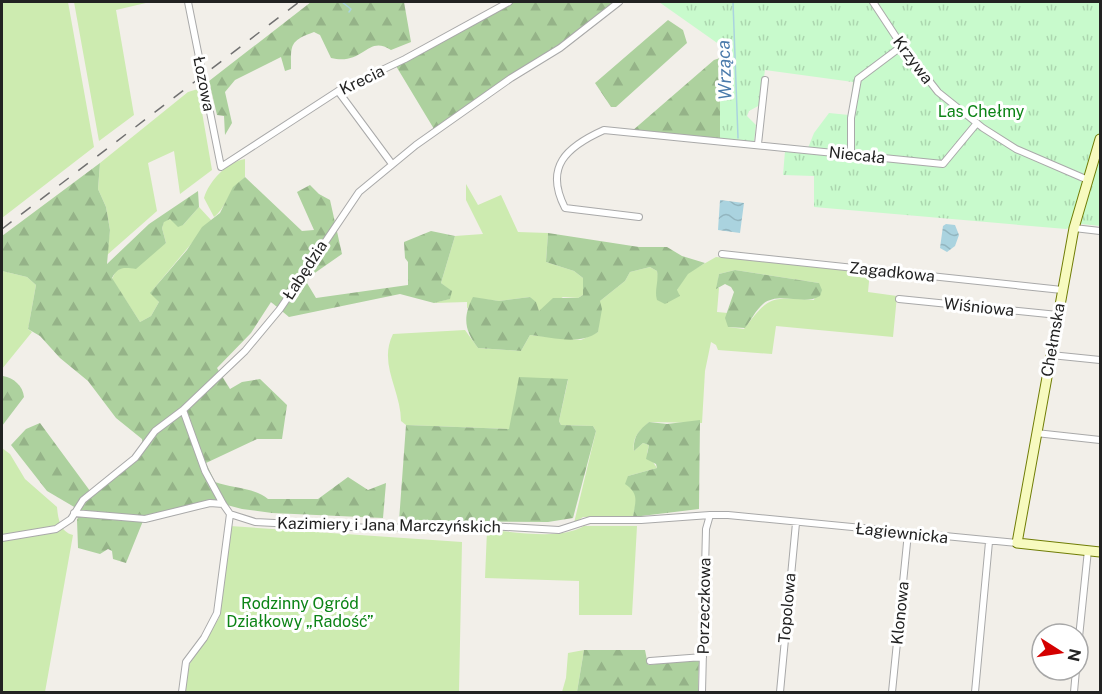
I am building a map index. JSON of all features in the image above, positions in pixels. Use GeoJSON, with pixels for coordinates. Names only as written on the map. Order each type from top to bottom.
{"type":"FeatureCollection","features":[{"type":"Feature","properties":{"kind":"street","name":"Łozowa"},"geometry":{"type":"LineString","coordinates":[[188,2],[221,167]]}},
{"type":"Feature","properties":{"kind":"street","name":"Krecia"},"geometry":{"type":"LineString","coordinates":[[221,167],[338,91],[405,59],[509,2]]}},
{"type":"Feature","properties":{"kind":"street","name":"Łabędzia"},"geometry":{"type":"LineString","coordinates":[[2,538],[56,529],[71,519],[83,500],[135,458],[155,431],[183,410],[245,351],[280,309],[359,192],[392,164],[510,78],[560,48],[619,2]]}},
{"type":"Feature","properties":{"kind":"street","name":"Krzywa"},"geometry":{"type":"LineString","coordinates":[[873,2],[929,82],[977,123],[1016,149],[1088,180]]}},
{"type":"Feature","properties":{"kind":"street"},"geometry":{"type":"LineString","coordinates":[[851,154],[852,118],[858,79],[902,46]]}},
{"type":"Feature","properties":{"kind":"street"},"geometry":{"type":"LineString","coordinates":[[758,144],[765,80]]}},
{"type":"Feature","properties":{"kind":"street"},"geometry":{"type":"LineString","coordinates":[[338,91],[392,164]]}},
{"type":"Feature","properties":{"kind":"street","name":"Niecała"},"geometry":{"type":"LineString","coordinates":[[639,217],[565,208],[556,176],[559,162],[570,151],[604,130],[943,164],[977,123]]}},
{"type":"Feature","properties":{"kind":"street","name":"Chełmska"},"geometry":{"type":"LineString","coordinates":[[1017,543],[1074,228],[1101,139]]}},
{"type":"Feature","properties":{"kind":"street"},"geometry":{"type":"LineString","coordinates":[[1074,228],[1101,231]]}},
{"type":"Feature","properties":{"kind":"street","name":"Zagadkowa"},"geometry":{"type":"LineString","coordinates":[[723,254],[1062,290]]}},
{"type":"Feature","properties":{"kind":"street","name":"Wiśniowa"},"geometry":{"type":"LineString","coordinates":[[899,299],[1058,315]]}},
{"type":"Feature","properties":{"kind":"street"},"geometry":{"type":"LineString","coordinates":[[1051,355],[1101,360]]}},
{"type":"Feature","properties":{"kind":"street"},"geometry":{"type":"LineString","coordinates":[[182,693],[186,662],[215,618],[230,514],[205,471],[183,410]]}},
{"type":"Feature","properties":{"kind":"street"},"geometry":{"type":"LineString","coordinates":[[1036,433],[1101,440]]}},
{"type":"Feature","properties":{"kind":"street"},"geometry":{"type":"LineString","coordinates":[[74,513],[145,519],[210,504],[223,504]]}},
{"type":"Feature","properties":{"kind":"street","name":"Kazimiery i Jana Marczyńskich"},"geometry":{"type":"LineString","coordinates":[[230,514],[255,522],[371,528],[489,526],[559,530],[590,520],[708,518]]}},
{"type":"Feature","properties":{"kind":"street","name":"Łagiewnicka"},"geometry":{"type":"LineString","coordinates":[[708,518],[728,514],[796,523],[1101,552]]}},
{"type":"Feature","properties":{"kind":"street","name":"Porzeczkowa"},"geometry":{"type":"LineString","coordinates":[[702,693],[708,518]]}},
{"type":"Feature","properties":{"kind":"street","name":"Topolowa"},"geometry":{"type":"LineString","coordinates":[[780,693],[796,523]]}},
{"type":"Feature","properties":{"kind":"street","name":"Klonowa"},"geometry":{"type":"LineString","coordinates":[[892,693],[908,533]]}},
{"type":"Feature","properties":{"kind":"street"},"geometry":{"type":"LineString","coordinates":[[975,693],[989,542]]}},
{"type":"Feature","properties":{"kind":"street"},"geometry":{"type":"LineString","coordinates":[[1081,622],[1088,550]]}},
{"type":"Feature","properties":{"kind":"street"},"geometry":{"type":"LineString","coordinates":[[650,661],[703,657]]}},
{"type":"Feature","properties":{"kind":"green space"},"geometry":{"type":"Polygon","coordinates":[[[2,2],[68,2],[94,147],[2,218],[2,2]]]}},
{"type":"Feature","properties":{"kind":"green space"},"geometry":{"type":"Polygon","coordinates":[[[74,2],[150,2],[116,10],[134,115],[99,141],[74,2]]]}},
{"type":"Feature","properties":{"kind":"green space"},"geometry":{"type":"Polygon","coordinates":[[[311,2],[404,2],[411,42],[391,50],[383,46],[376,46],[351,58],[342,59],[331,58],[320,35],[314,32],[300,38],[293,45],[291,69],[285,71],[281,57],[235,80],[225,92],[232,123],[225,135],[224,116],[217,115],[209,81],[311,2]]]}},
{"type":"Feature","properties":{"kind":"green space"},"geometry":{"type":"Polygon","coordinates":[[[514,2],[616,2],[551,51],[507,77],[434,129],[396,66],[514,2]]]}},
{"type":"Feature","properties":{"kind":"green space","name":"Las Chełmy"},"geometry":{"type":"Polygon","coordinates":[[[659,2],[1100,2],[1100,226],[1081,224],[1066,229],[814,207],[814,176],[783,175],[785,151],[806,153],[814,133],[829,113],[849,115],[853,82],[765,70],[760,105],[749,111],[747,116],[756,125],[754,142],[720,139],[720,45],[659,2]]]}},
{"type":"Feature","properties":{"kind":"green space"},"geometry":{"type":"Polygon","coordinates":[[[668,20],[683,30],[687,43],[616,107],[611,107],[595,83],[668,20]]]}},
{"type":"Feature","properties":{"kind":"green space"},"geometry":{"type":"Polygon","coordinates":[[[720,58],[720,139],[632,131],[714,60],[720,58]]]}},
{"type":"Feature","properties":{"kind":"green space"},"geometry":{"type":"Polygon","coordinates":[[[198,89],[212,170],[180,194],[174,151],[148,163],[157,211],[107,255],[110,230],[106,207],[98,189],[100,163],[188,92],[198,89]]]}},
{"type":"Feature","properties":{"kind":"green space"},"geometry":{"type":"Polygon","coordinates":[[[245,159],[245,177],[214,217],[204,198],[206,192],[225,168],[245,159]]]}},
{"type":"Feature","properties":{"kind":"green space"},"geometry":{"type":"Polygon","coordinates":[[[100,163],[98,189],[106,207],[110,230],[107,264],[149,224],[198,191],[199,207],[183,225],[178,227],[170,219],[164,222],[162,228],[166,243],[136,269],[121,269],[112,278],[140,322],[151,316],[159,302],[150,293],[187,250],[202,227],[220,213],[233,187],[245,177],[302,231],[314,230],[297,192],[310,185],[330,200],[342,254],[309,277],[307,283],[316,298],[408,285],[408,262],[405,258],[404,242],[431,231],[455,236],[441,283],[452,291],[450,299],[434,303],[400,294],[289,317],[271,302],[251,333],[217,368],[230,389],[242,382],[260,379],[287,405],[282,439],[257,439],[206,463],[215,482],[250,490],[268,499],[318,499],[348,477],[368,490],[386,483],[383,518],[272,513],[242,509],[208,500],[145,516],[126,563],[113,559],[112,551],[108,549],[100,554],[78,548],[77,520],[81,511],[47,491],[11,445],[26,429],[40,423],[93,495],[127,468],[143,450],[142,439],[116,418],[88,381],[60,358],[40,336],[28,329],[36,285],[27,277],[2,271],[2,236],[100,163]]]}},
{"type":"Feature","properties":{"kind":"green space"},"geometry":{"type":"Polygon","coordinates":[[[466,184],[478,205],[501,195],[518,232],[548,233],[546,262],[574,271],[583,278],[583,295],[578,298],[563,297],[539,311],[530,297],[499,301],[474,298],[467,309],[467,302],[434,303],[449,299],[451,291],[441,283],[455,236],[483,234],[466,200],[466,184]]]}},
{"type":"Feature","properties":{"kind":"green space"},"geometry":{"type":"Polygon","coordinates":[[[199,207],[211,220],[151,292],[159,302],[151,316],[140,322],[112,279],[116,271],[166,243],[162,228],[164,221],[170,219],[183,225],[199,207]]]}},
{"type":"Feature","properties":{"kind":"green space"},"geometry":{"type":"Polygon","coordinates":[[[548,233],[639,247],[667,247],[682,256],[705,263],[688,274],[677,290],[680,296],[665,304],[657,300],[657,271],[650,267],[630,272],[625,281],[600,301],[602,309],[598,332],[582,339],[565,340],[530,335],[521,351],[478,348],[470,336],[466,318],[473,297],[499,301],[530,297],[536,302],[539,311],[553,298],[578,298],[583,295],[583,278],[574,271],[546,262],[548,233]]]}},
{"type":"Feature","properties":{"kind":"green space"},"geometry":{"type":"Polygon","coordinates":[[[716,257],[870,271],[868,292],[897,296],[893,337],[776,326],[772,354],[718,350],[711,342],[705,371],[702,423],[649,422],[635,438],[634,451],[643,443],[649,445],[647,453],[657,468],[628,476],[637,498],[633,517],[583,517],[574,523],[596,431],[593,426],[561,425],[559,421],[568,380],[509,429],[406,425],[401,421],[389,367],[389,345],[393,334],[465,330],[478,348],[521,351],[530,335],[581,340],[598,332],[600,301],[625,281],[630,272],[650,267],[657,271],[659,281],[677,290],[686,274],[716,257]],[[735,270],[719,274],[717,312],[728,313],[728,327],[744,329],[766,304],[773,301],[789,298],[814,300],[819,283],[735,270]]]}},
{"type":"Feature","properties":{"kind":"green space"},"geometry":{"type":"Polygon","coordinates":[[[735,270],[819,283],[822,290],[820,296],[814,299],[769,300],[760,306],[745,328],[728,327],[725,318],[734,292],[725,284],[716,289],[719,274],[735,270]]]}},
{"type":"Feature","properties":{"kind":"green space"},"geometry":{"type":"Polygon","coordinates":[[[2,271],[27,277],[36,285],[28,329],[32,332],[2,369],[2,271]]]}},
{"type":"Feature","properties":{"kind":"green space"},"geometry":{"type":"Polygon","coordinates":[[[3,376],[17,383],[24,397],[2,426],[3,376]]]}},
{"type":"Feature","properties":{"kind":"green space"},"geometry":{"type":"Polygon","coordinates":[[[519,377],[568,379],[559,421],[561,425],[593,426],[596,431],[573,518],[548,522],[399,521],[406,425],[509,429],[519,377]]]}},
{"type":"Feature","properties":{"kind":"green space"},"geometry":{"type":"Polygon","coordinates":[[[700,420],[699,509],[633,517],[635,495],[625,484],[628,476],[657,468],[656,464],[646,459],[649,445],[643,443],[634,451],[635,438],[639,431],[649,422],[667,424],[700,420]]]}},
{"type":"Feature","properties":{"kind":"green space"},"geometry":{"type":"Polygon","coordinates":[[[2,448],[10,454],[25,479],[57,507],[62,528],[73,535],[45,692],[2,692],[2,448]]]}},
{"type":"Feature","properties":{"kind":"green space","name":"Rodzinny Ogród Działkowy „Radość”"},"geometry":{"type":"Polygon","coordinates":[[[230,526],[462,542],[459,692],[185,692],[187,668],[219,618],[230,526]]]}},
{"type":"Feature","properties":{"kind":"green space"},"geometry":{"type":"Polygon","coordinates":[[[584,526],[637,526],[632,615],[579,615],[579,581],[485,578],[487,530],[550,534],[574,531],[584,526]]]}},
{"type":"Feature","properties":{"kind":"green space"},"geometry":{"type":"Polygon","coordinates":[[[584,650],[577,692],[562,692],[566,678],[568,653],[584,650]]]}},
{"type":"Feature","properties":{"kind":"green space"},"geometry":{"type":"Polygon","coordinates":[[[584,650],[645,650],[648,665],[699,659],[698,692],[577,692],[584,650]]]}},
{"type":"Feature","properties":{"kind":"water"},"geometry":{"type":"Polygon","coordinates":[[[720,200],[744,203],[740,233],[718,230],[720,200]]]}},
{"type":"Feature","properties":{"kind":"water"},"geometry":{"type":"Polygon","coordinates":[[[955,225],[959,235],[955,246],[947,252],[940,248],[943,226],[955,225]]]}},
{"type":"Feature","properties":{"kind":"waterway"},"geometry":{"type":"LineString","coordinates":[[342,2],[351,9],[349,12]]}},
{"type":"Feature","properties":{"kind":"waterway","name":"Wrząca"},"geometry":{"type":"LineString","coordinates":[[733,2],[738,138]]}},
{"type":"Feature","properties":{"kind":"railway"},"geometry":{"type":"LineString","coordinates":[[2,229],[299,2]]}}]}
